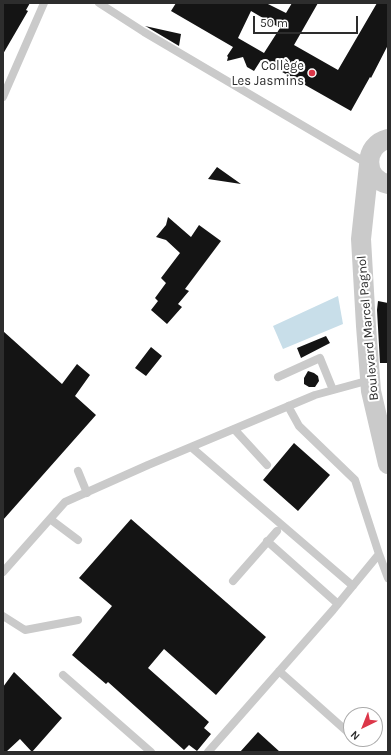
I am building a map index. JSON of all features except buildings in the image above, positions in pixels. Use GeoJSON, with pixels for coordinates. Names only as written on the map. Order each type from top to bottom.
{"type":"FeatureCollection","features":[{"type":"Feature","properties":{"kind":"street","name":"Boulevard Marcel Pagnol"},"geometry":{"type":"LineString","coordinates":[[387,135],[371,152],[369,158],[361,239],[370,380],[388,464]]}},
{"type":"Feature","properties":{"kind":"street"},"geometry":{"type":"LineString","coordinates":[[369,165],[377,178],[383,183],[388,184]]}},
{"type":"Feature","properties":{"kind":"street"},"geometry":{"type":"LineString","coordinates":[[364,214],[388,188]]}},
{"type":"Feature","properties":{"kind":"lane"},"geometry":{"type":"LineString","coordinates":[[3,97],[44,3]]}},
{"type":"Feature","properties":{"kind":"lane"},"geometry":{"type":"LineString","coordinates":[[99,3],[144,32],[369,165]]}},
{"type":"Feature","properties":{"kind":"lane"},"geometry":{"type":"LineString","coordinates":[[278,377],[320,358],[333,390]]}},
{"type":"Feature","properties":{"kind":"lane"},"geometry":{"type":"LineString","coordinates":[[3,572],[65,502],[315,395],[370,380]]}},
{"type":"Feature","properties":{"kind":"lane"},"geometry":{"type":"LineString","coordinates":[[288,406],[299,426],[355,480],[388,578]]}},
{"type":"Feature","properties":{"kind":"lane"},"geometry":{"type":"LineString","coordinates":[[234,429],[267,465]]}},
{"type":"Feature","properties":{"kind":"lane"},"geometry":{"type":"LineString","coordinates":[[191,447],[353,586]]}},
{"type":"Feature","properties":{"kind":"lane"},"geometry":{"type":"LineString","coordinates":[[78,471],[87,493]]}},
{"type":"Feature","properties":{"kind":"lane"},"geometry":{"type":"LineString","coordinates":[[50,519],[78,540]]}},
{"type":"Feature","properties":{"kind":"lane"},"geometry":{"type":"LineString","coordinates":[[233,581],[277,531]]}},
{"type":"Feature","properties":{"kind":"lane"},"geometry":{"type":"LineString","coordinates":[[267,541],[338,604]]}},
{"type":"Feature","properties":{"kind":"lane"},"geometry":{"type":"LineString","coordinates":[[208,752],[338,604],[379,554]]}},
{"type":"Feature","properties":{"kind":"lane"},"geometry":{"type":"LineString","coordinates":[[3,616],[25,630],[78,620]]}},
{"type":"Feature","properties":{"kind":"lane"},"geometry":{"type":"LineString","coordinates":[[279,671],[343,728]]}},
{"type":"Feature","properties":{"kind":"lane"},"geometry":{"type":"LineString","coordinates":[[63,675],[150,752]]}},
{"type":"Feature","properties":{"kind":"water"},"geometry":{"type":"Polygon","coordinates":[[[338,296],[343,324],[283,349],[273,326],[338,296]]]}},
{"type":"Feature","properties":{"kind":"place","name":"Collège Les Jasmins"},"geometry":{"type":"Point","coordinates":[312,73]}}]}
